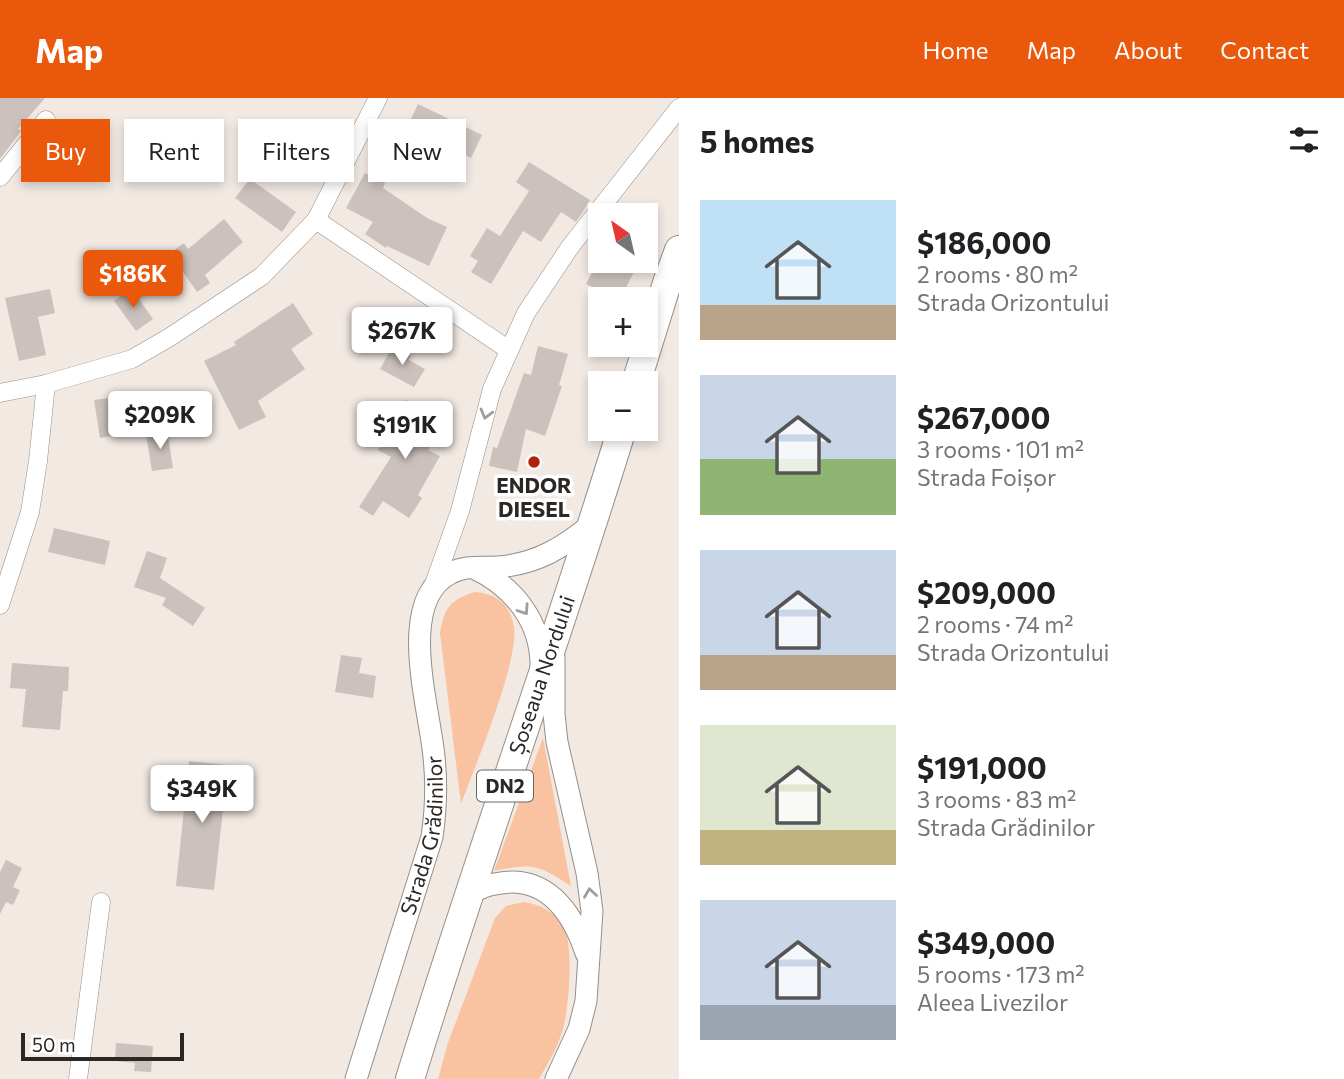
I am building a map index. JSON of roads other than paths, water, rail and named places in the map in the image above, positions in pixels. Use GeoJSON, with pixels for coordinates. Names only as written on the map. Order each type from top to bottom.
{"type":"FeatureCollection","features":[{"type":"Feature","properties":{"kind":"main road"},"geometry":{"type":"LineString","coordinates":[[640,371],[679,250]]}},
{"type":"Feature","properties":{"kind":"main road","name":"Șoseaua Nordului"},"geometry":{"type":"LineString","coordinates":[[410,1079],[618,441]]}},
{"type":"Feature","properties":{"kind":"street"},"geometry":{"type":"LineString","coordinates":[[0,393],[46,384],[132,359],[262,276],[316,220],[378,98]]}},
{"type":"Feature","properties":{"kind":"street","name":"Strada Grădinilor"},"geometry":{"type":"LineString","coordinates":[[356,1079],[432,837],[437,784],[418,643],[422,613],[460,511],[492,389],[526,313],[570,247],[679,108]]}},
{"type":"Feature","properties":{"kind":"street"},"geometry":{"type":"LineString","coordinates":[[0,177],[21,151]]}},
{"type":"Feature","properties":{"kind":"street"},"geometry":{"type":"LineString","coordinates":[[316,220],[509,350]]}},
{"type":"Feature","properties":{"kind":"street"},"geometry":{"type":"LineString","coordinates":[[0,605],[30,512],[46,384]]}},
{"type":"Feature","properties":{"kind":"street"},"geometry":{"type":"LineString","coordinates":[[433,587],[451,572],[472,567],[527,564],[568,544],[593,523]]}},
{"type":"Feature","properties":{"kind":"street"},"geometry":{"type":"LineString","coordinates":[[472,567],[506,588],[526,611],[538,639],[541,679]]}},
{"type":"Feature","properties":{"kind":"street"},"geometry":{"type":"LineString","coordinates":[[554,638],[554,714],[557,742],[589,885],[592,911],[586,1000],[579,1029],[556,1079]]}},
{"type":"Feature","properties":{"kind":"street"},"geometry":{"type":"LineString","coordinates":[[469,893],[496,883],[524,883],[550,894],[566,908],[578,928],[589,961]]}},
{"type":"Feature","properties":{"kind":"street"},"geometry":{"type":"LineString","coordinates":[[78,1079],[102,902]]}},
{"type":"Feature","properties":{"kind":"place","name":"ENDOR DIESEL"},"geometry":{"type":"Point","coordinates":[534,462]}}]}
